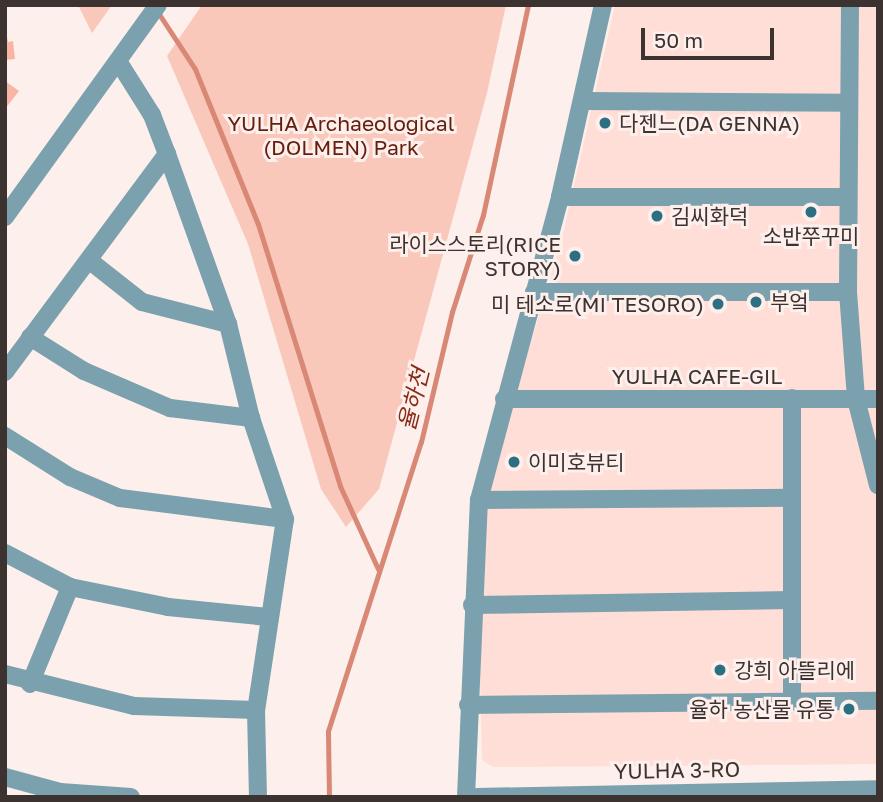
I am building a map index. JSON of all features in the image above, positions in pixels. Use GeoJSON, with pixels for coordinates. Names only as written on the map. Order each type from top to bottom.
{"type":"FeatureCollection","features":[{"type":"Feature","properties":{"kind":"street"},"geometry":{"type":"LineString","coordinates":[[5,217],[158,5]]}},
{"type":"Feature","properties":{"kind":"street"},"geometry":{"type":"LineString","coordinates":[[466,797],[472,605],[479,500],[560,197],[584,101],[603,5]]}},
{"type":"Feature","properties":{"kind":"street"},"geometry":{"type":"LineString","coordinates":[[850,5],[847,103],[848,292],[856,400],[878,485]]}},
{"type":"Feature","properties":{"kind":"street"},"geometry":{"type":"LineString","coordinates":[[118,61],[152,115],[167,154],[228,324],[251,418],[285,519],[256,710],[258,797]]}},
{"type":"Feature","properties":{"kind":"street"},"geometry":{"type":"LineString","coordinates":[[584,101],[847,103]]}},
{"type":"Feature","properties":{"kind":"street"},"geometry":{"type":"LineString","coordinates":[[5,372],[167,154]]}},
{"type":"Feature","properties":{"kind":"street"},"geometry":{"type":"LineString","coordinates":[[560,197],[847,197]]}},
{"type":"Feature","properties":{"kind":"street"},"geometry":{"type":"LineString","coordinates":[[90,261],[142,302],[228,324]]}},
{"type":"Feature","properties":{"kind":"street"},"geometry":{"type":"LineString","coordinates":[[534,292],[848,292]]}},
{"type":"Feature","properties":{"kind":"street"},"geometry":{"type":"LineString","coordinates":[[30,337],[84,372],[170,408],[251,418]]}},
{"type":"Feature","properties":{"kind":"street"},"geometry":{"type":"LineString","coordinates":[[792,398],[878,399]]}},
{"type":"Feature","properties":{"kind":"street","name":"YULHA CAFE-GIL"},"geometry":{"type":"LineString","coordinates":[[504,399],[792,398],[792,700]]}},
{"type":"Feature","properties":{"kind":"street"},"geometry":{"type":"LineString","coordinates":[[5,436],[70,477],[120,498],[285,519]]}},
{"type":"Feature","properties":{"kind":"street"},"geometry":{"type":"LineString","coordinates":[[479,500],[792,498]]}},
{"type":"Feature","properties":{"kind":"street"},"geometry":{"type":"LineString","coordinates":[[5,553],[70,587],[168,607],[268,617]]}},
{"type":"Feature","properties":{"kind":"street"},"geometry":{"type":"LineString","coordinates":[[30,684],[70,587]]}},
{"type":"Feature","properties":{"kind":"street"},"geometry":{"type":"LineString","coordinates":[[472,605],[791,600]]}},
{"type":"Feature","properties":{"kind":"street"},"geometry":{"type":"LineString","coordinates":[[5,674],[30,684],[134,706],[256,710]]}},
{"type":"Feature","properties":{"kind":"street"},"geometry":{"type":"LineString","coordinates":[[468,705],[878,701]]}},
{"type":"Feature","properties":{"kind":"street"},"geometry":{"type":"LineString","coordinates":[[5,777],[60,795],[131,797]]}},
{"type":"Feature","properties":{"kind":"street","name":"YULHA 3-RO"},"geometry":{"type":"LineString","coordinates":[[477,797],[878,789]]}},
{"type":"Feature","properties":{"kind":"shaded area"},"geometry":{"type":"Polygon","coordinates":[[[615,5],[878,5],[878,764],[493,767],[482,760],[479,628],[482,533],[492,473],[562,238],[615,5]]]}},
{"type":"Feature","properties":{"kind":"green space"},"geometry":{"type":"Polygon","coordinates":[[[78,5],[112,5],[92,33],[78,5]]]}},
{"type":"Feature","properties":{"kind":"green space","name":"YULHA Archaeological (DOLMEN) Park"},"geometry":{"type":"Polygon","coordinates":[[[202,5],[506,5],[487,93],[379,489],[346,527],[321,489],[248,244],[167,56],[202,5]]]}},
{"type":"Feature","properties":{"kind":"building"},"geometry":{"type":"Polygon","coordinates":[[[7,37],[8,42],[13,41],[15,59],[5,60],[7,37]]]}},
{"type":"Feature","properties":{"kind":"building"},"geometry":{"type":"Polygon","coordinates":[[[5,81],[19,91],[5,109],[5,81]]]}},
{"type":"Feature","properties":{"kind":"waterway","name":"율하천"},"geometry":{"type":"LineString","coordinates":[[329,797],[328,731],[421,442],[452,312],[483,215],[528,5]]}},
{"type":"Feature","properties":{"kind":"waterway"},"geometry":{"type":"LineString","coordinates":[[157,11],[195,69],[258,224],[340,486],[378,569]]}},
{"type":"Feature","properties":{"kind":"place","name":"다젠느(DA GENNA)"},"geometry":{"type":"Point","coordinates":[605,123]}},
{"type":"Feature","properties":{"kind":"place","name":"소반쭈꾸미"},"geometry":{"type":"Point","coordinates":[811,212]}},
{"type":"Feature","properties":{"kind":"place","name":"김씨화덕"},"geometry":{"type":"Point","coordinates":[657,216]}},
{"type":"Feature","properties":{"kind":"place","name":"라이스스토리(RICE STORY)"},"geometry":{"type":"Point","coordinates":[575,256]}},
{"type":"Feature","properties":{"kind":"place","name":"부엌"},"geometry":{"type":"Point","coordinates":[756,302]}},
{"type":"Feature","properties":{"kind":"place","name":"미 테소로(MI TESORO)"},"geometry":{"type":"Point","coordinates":[718,304]}},
{"type":"Feature","properties":{"kind":"place","name":"이미호뷰티"},"geometry":{"type":"Point","coordinates":[514,462]}},
{"type":"Feature","properties":{"kind":"place","name":"강희 아뜰리에"},"geometry":{"type":"Point","coordinates":[720,670]}},
{"type":"Feature","properties":{"kind":"place","name":"율하 농산물 유통"},"geometry":{"type":"Point","coordinates":[849,709]}}]}
